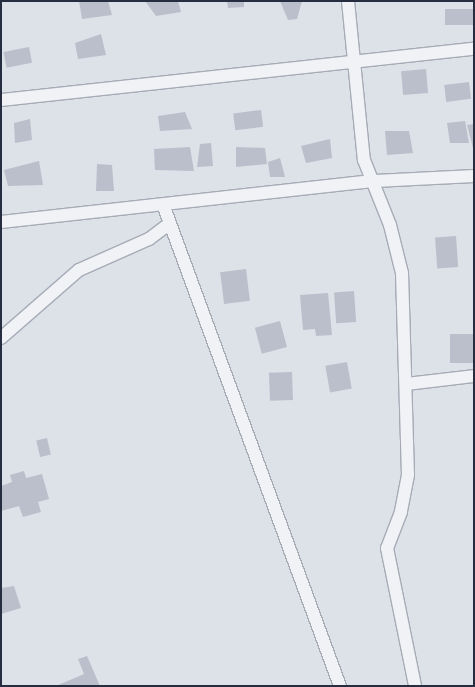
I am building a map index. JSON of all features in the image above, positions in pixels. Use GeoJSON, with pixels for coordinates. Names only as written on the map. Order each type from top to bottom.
{"type":"FeatureCollection","features":[{"type":"Feature","properties":{"kind":"street"},"geometry":{"type":"LineString","coordinates":[[348,1],[364,160],[375,181],[402,273],[408,475],[401,512],[387,548],[415,686]]}},
{"type":"Feature","properties":{"kind":"street"},"geometry":{"type":"LineString","coordinates":[[1,100],[355,60],[474,49]]}},
{"type":"Feature","properties":{"kind":"street"},"geometry":{"type":"LineString","coordinates":[[1,222],[164,207],[375,181],[474,176]]}},
{"type":"Feature","properties":{"kind":"street"},"geometry":{"type":"LineString","coordinates":[[164,207],[340,686]]}},
{"type":"Feature","properties":{"kind":"street"},"geometry":{"type":"LineString","coordinates":[[1,338],[92,261],[149,239],[170,223]]}},
{"type":"Feature","properties":{"kind":"street"},"geometry":{"type":"LineString","coordinates":[[406,384],[474,376]]}},
{"type":"Feature","properties":{"kind":"building"},"geometry":{"type":"Polygon","coordinates":[[[79,1],[108,1],[112,15],[82,19],[79,1]]]}},
{"type":"Feature","properties":{"kind":"building"},"geometry":{"type":"Polygon","coordinates":[[[145,1],[178,1],[181,12],[156,16],[145,1]]]}},
{"type":"Feature","properties":{"kind":"building"},"geometry":{"type":"Polygon","coordinates":[[[227,1],[244,1],[244,7],[228,8],[227,1]]]}},
{"type":"Feature","properties":{"kind":"building"},"geometry":{"type":"Polygon","coordinates":[[[280,1],[302,1],[297,19],[288,20],[280,1]]]}},
{"type":"Feature","properties":{"kind":"building"},"geometry":{"type":"Polygon","coordinates":[[[445,9],[474,9],[474,25],[445,25],[445,9]]]}},
{"type":"Feature","properties":{"kind":"building"},"geometry":{"type":"Polygon","coordinates":[[[101,34],[106,55],[78,59],[75,43],[101,34]]]}},
{"type":"Feature","properties":{"kind":"building"},"geometry":{"type":"Polygon","coordinates":[[[29,47],[32,63],[7,68],[3,52],[29,47]]]}},
{"type":"Feature","properties":{"kind":"building"},"geometry":{"type":"Polygon","coordinates":[[[426,69],[428,93],[403,95],[401,71],[426,69]]]}},
{"type":"Feature","properties":{"kind":"building"},"geometry":{"type":"Polygon","coordinates":[[[469,82],[471,99],[446,102],[444,85],[469,82]]]}},
{"type":"Feature","properties":{"kind":"building"},"geometry":{"type":"Polygon","coordinates":[[[261,110],[263,127],[235,130],[233,113],[261,110]]]}},
{"type":"Feature","properties":{"kind":"building"},"geometry":{"type":"Polygon","coordinates":[[[185,112],[192,129],[160,131],[158,116],[185,112]]]}},
{"type":"Feature","properties":{"kind":"building"},"geometry":{"type":"Polygon","coordinates":[[[30,119],[32,140],[15,143],[14,123],[30,119]]]}},
{"type":"Feature","properties":{"kind":"building"},"geometry":{"type":"Polygon","coordinates":[[[465,121],[469,143],[450,143],[447,123],[465,121]]]}},
{"type":"Feature","properties":{"kind":"building"},"geometry":{"type":"Polygon","coordinates":[[[474,124],[474,148],[473,148],[467,125],[474,124]]]}},
{"type":"Feature","properties":{"kind":"building"},"geometry":{"type":"Polygon","coordinates":[[[385,131],[409,131],[413,153],[387,155],[385,131]]]}},
{"type":"Feature","properties":{"kind":"building"},"geometry":{"type":"Polygon","coordinates":[[[330,139],[332,158],[306,163],[301,146],[330,139]]]}},
{"type":"Feature","properties":{"kind":"building"},"geometry":{"type":"Polygon","coordinates":[[[211,143],[213,166],[197,167],[200,144],[211,143]]]}},
{"type":"Feature","properties":{"kind":"building"},"geometry":{"type":"Polygon","coordinates":[[[190,147],[194,171],[155,170],[154,149],[190,147]]]}},
{"type":"Feature","properties":{"kind":"building"},"geometry":{"type":"Polygon","coordinates":[[[236,147],[265,148],[267,164],[236,167],[236,147]]]}},
{"type":"Feature","properties":{"kind":"building"},"geometry":{"type":"Polygon","coordinates":[[[280,158],[285,177],[270,177],[268,162],[280,158]]]}},
{"type":"Feature","properties":{"kind":"building"},"geometry":{"type":"Polygon","coordinates":[[[39,161],[43,185],[8,186],[4,170],[39,161]]]}},
{"type":"Feature","properties":{"kind":"building"},"geometry":{"type":"Polygon","coordinates":[[[97,164],[112,165],[114,191],[96,191],[97,164]]]}},
{"type":"Feature","properties":{"kind":"building"},"geometry":{"type":"Polygon","coordinates":[[[456,236],[458,267],[437,268],[435,237],[456,236]]]}},
{"type":"Feature","properties":{"kind":"building"},"geometry":{"type":"Polygon","coordinates":[[[246,269],[250,301],[224,304],[220,272],[246,269]]]}},
{"type":"Feature","properties":{"kind":"building"},"geometry":{"type":"Polygon","coordinates":[[[354,291],[356,322],[336,323],[334,292],[354,291]]]}},
{"type":"Feature","properties":{"kind":"building"},"geometry":{"type":"Polygon","coordinates":[[[328,293],[332,335],[316,336],[315,329],[303,330],[300,295],[328,293]]]}},
{"type":"Feature","properties":{"kind":"building"},"geometry":{"type":"Polygon","coordinates":[[[280,321],[287,347],[262,354],[255,328],[280,321]]]}},
{"type":"Feature","properties":{"kind":"building"},"geometry":{"type":"Polygon","coordinates":[[[450,334],[474,334],[474,363],[450,363],[450,334]]]}},
{"type":"Feature","properties":{"kind":"building"},"geometry":{"type":"Polygon","coordinates":[[[347,362],[352,389],[330,392],[325,366],[347,362]]]}},
{"type":"Feature","properties":{"kind":"building"},"geometry":{"type":"Polygon","coordinates":[[[292,372],[293,400],[270,401],[269,373],[292,372]]]}},
{"type":"Feature","properties":{"kind":"building"},"geometry":{"type":"Polygon","coordinates":[[[47,438],[51,455],[40,457],[36,440],[47,438]]]}},
{"type":"Feature","properties":{"kind":"building"},"geometry":{"type":"Polygon","coordinates":[[[24,471],[26,478],[42,474],[49,499],[38,502],[41,512],[23,517],[19,506],[1,511],[1,486],[12,482],[10,475],[24,471]]]}},
{"type":"Feature","properties":{"kind":"building"},"geometry":{"type":"Polygon","coordinates":[[[14,586],[21,608],[1,614],[1,588],[14,586]]]}},
{"type":"Feature","properties":{"kind":"building"},"geometry":{"type":"Polygon","coordinates":[[[87,656],[100,686],[56,686],[84,674],[78,659],[87,656]]]}}]}
